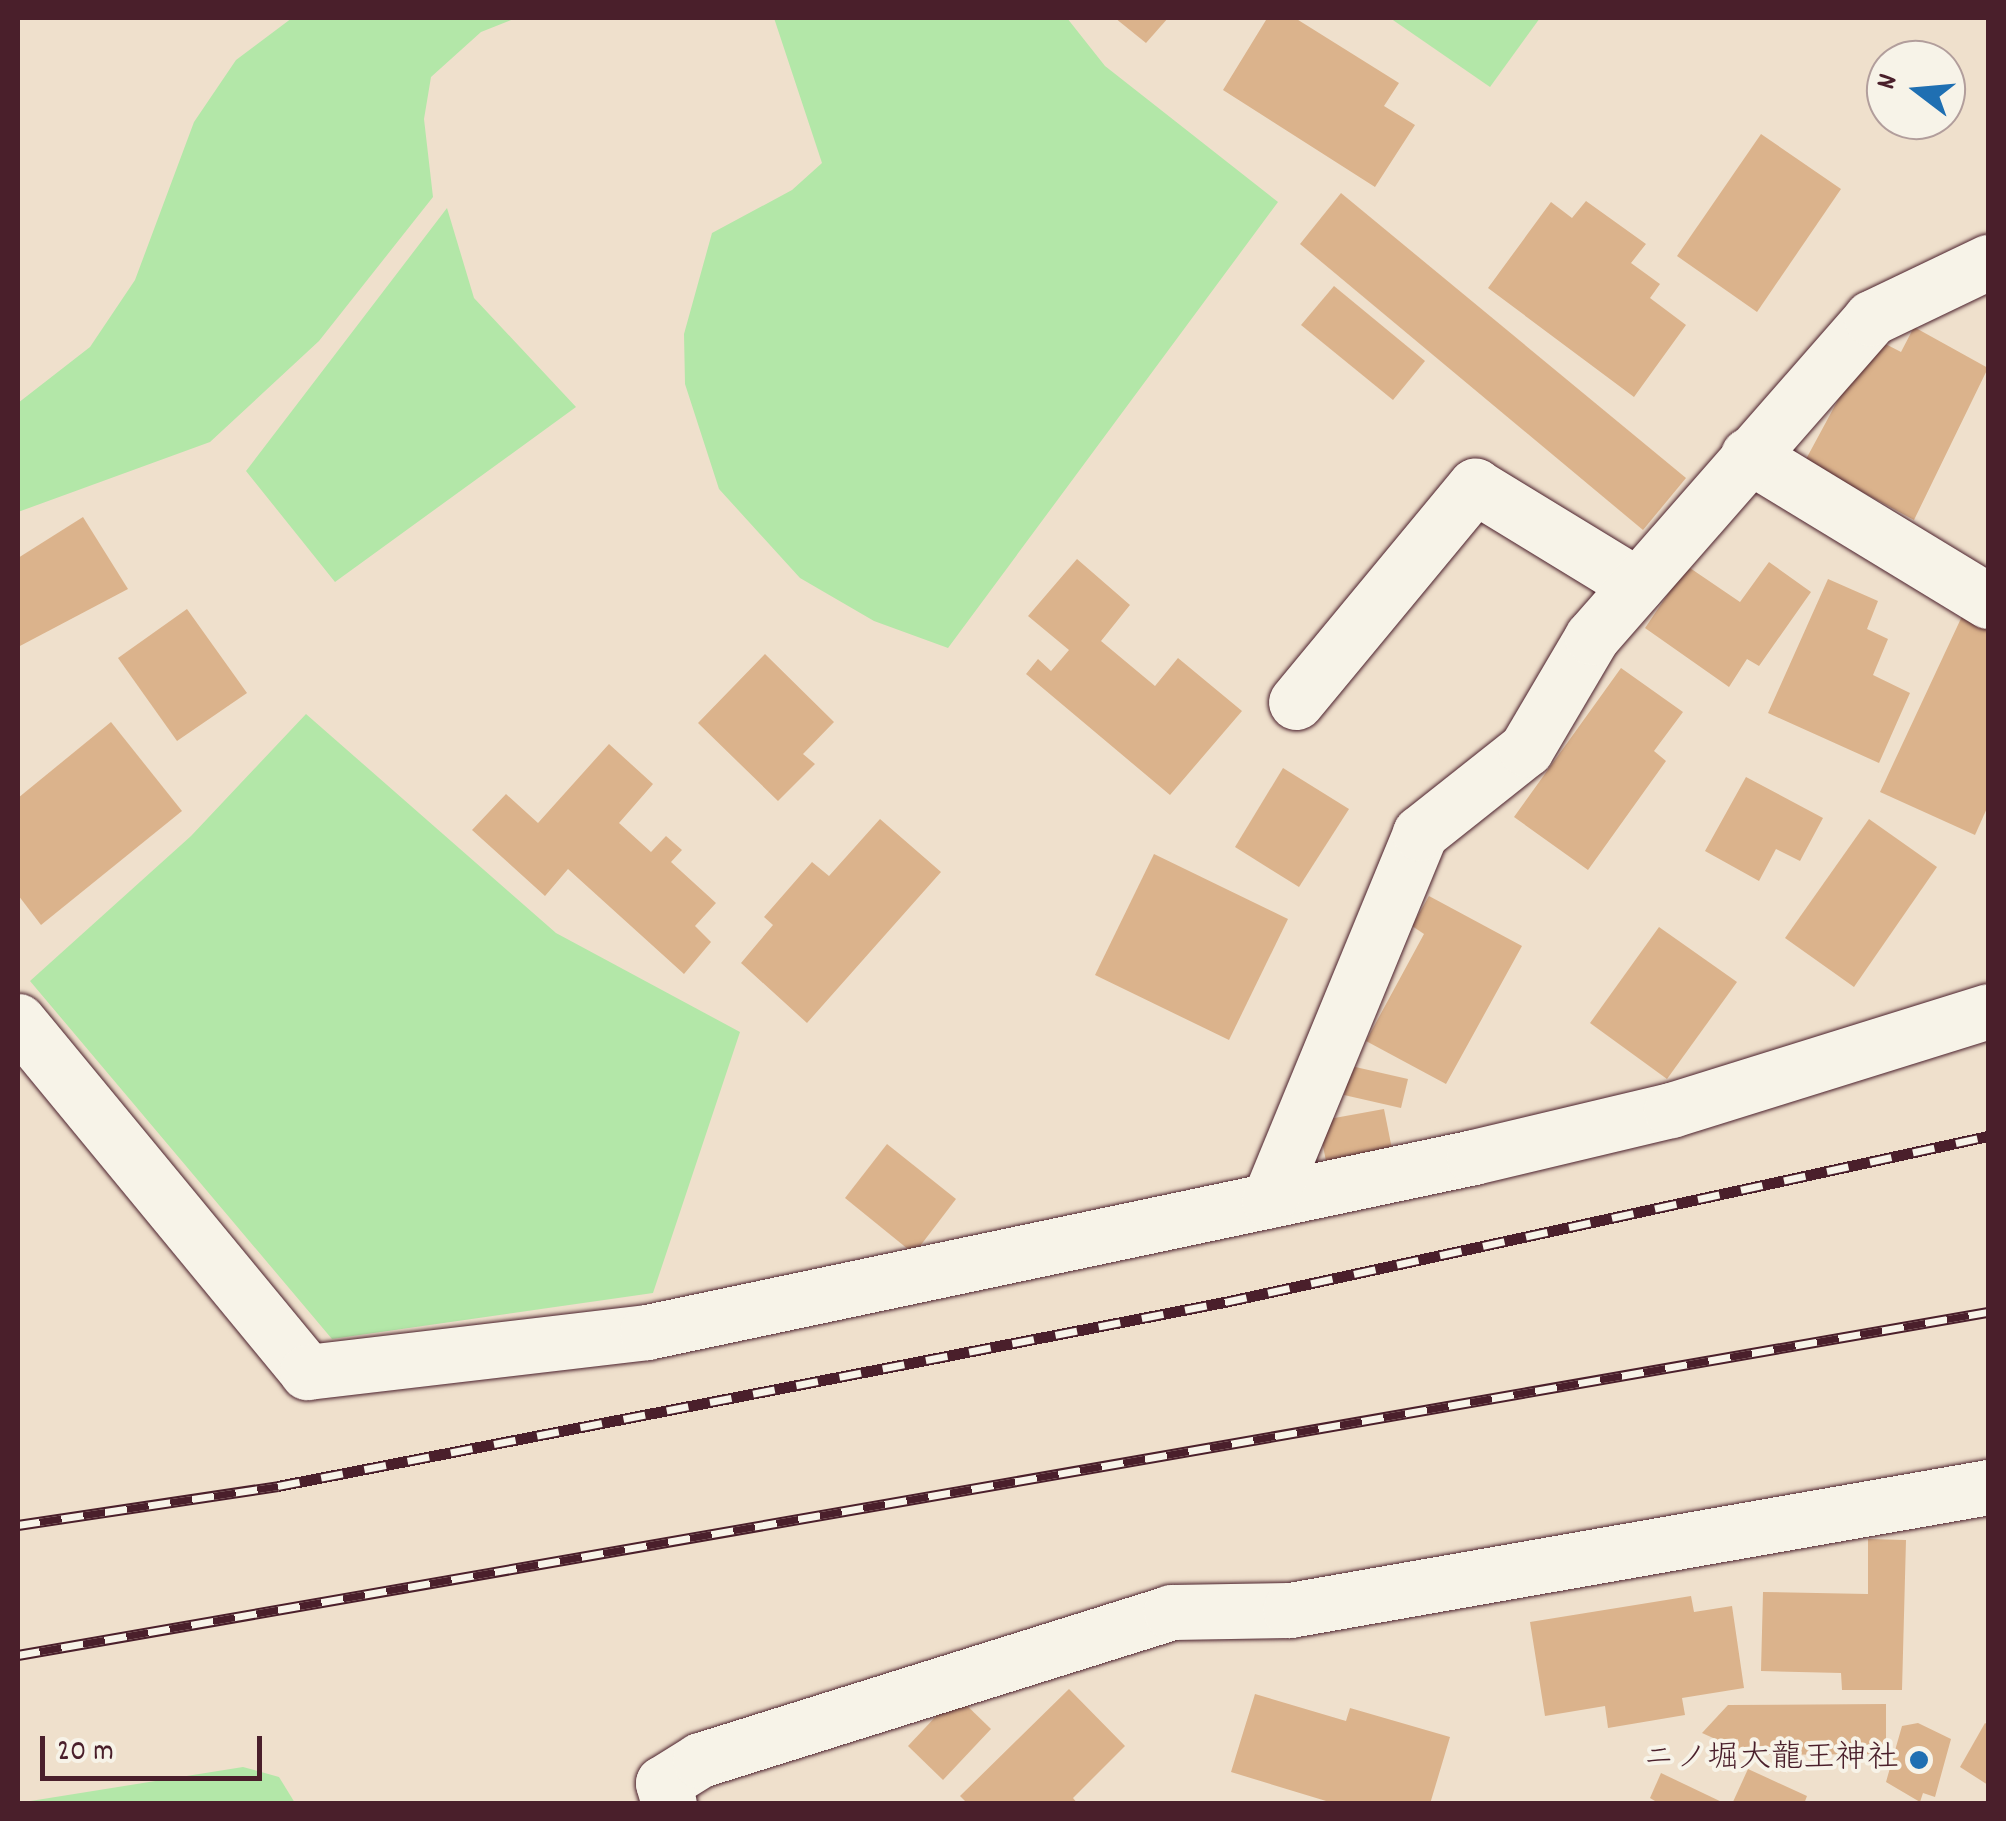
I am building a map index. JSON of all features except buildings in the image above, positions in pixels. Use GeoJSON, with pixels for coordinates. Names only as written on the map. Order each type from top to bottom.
{"type":"FeatureCollection","features":[{"type":"Feature","properties":{"kind":"street"},"geometry":{"type":"LineString","coordinates":[[1269,1200],[1420,834],[1526,750],[1592,638],[1871,318],[1988,262]]}},
{"type":"Feature","properties":{"kind":"street"},"geometry":{"type":"LineString","coordinates":[[1748,456],[1988,601]]}},
{"type":"Feature","properties":{"kind":"street"},"geometry":{"type":"LineString","coordinates":[[1296,702],[1475,486],[1637,585]]}},
{"type":"Feature","properties":{"kind":"street"},"geometry":{"type":"LineString","coordinates":[[18,1021],[307,1372],[646,1332],[1269,1200],[1670,1110],[1988,1011]]}},
{"type":"Feature","properties":{"kind":"street"},"geometry":{"type":"LineString","coordinates":[[669,1804],[663,1783],[700,1760],[1172,1612],[1290,1610],[1988,1486]]}},
{"type":"Feature","properties":{"kind":"green space"},"geometry":{"type":"Polygon","coordinates":[[[292,18],[516,18],[481,32],[431,77],[424,119],[433,197],[319,341],[210,442],[18,512],[18,403],[90,347],[135,280],[194,122],[236,60],[292,18]]]}},
{"type":"Feature","properties":{"kind":"green space"},"geometry":{"type":"Polygon","coordinates":[[[774,18],[1067,18],[1105,66],[1278,202],[948,648],[874,621],[800,578],[719,489],[685,384],[684,334],[712,233],[792,190],[822,163],[774,18]]]}},
{"type":"Feature","properties":{"kind":"green space"},"geometry":{"type":"Polygon","coordinates":[[[1390,18],[1540,18],[1490,87],[1390,18]]]}},
{"type":"Feature","properties":{"kind":"green space"},"geometry":{"type":"Polygon","coordinates":[[[447,208],[474,298],[576,407],[335,582],[246,471],[447,208]]]}},
{"type":"Feature","properties":{"kind":"green space"},"geometry":{"type":"Polygon","coordinates":[[[306,714],[556,933],[740,1032],[653,1293],[332,1339],[30,981],[191,836],[306,714]]]}},
{"type":"Feature","properties":{"kind":"green space"},"geometry":{"type":"Polygon","coordinates":[[[243,1767],[279,1777],[295,1803],[18,1803],[243,1767]]]}},
{"type":"Feature","properties":{"kind":"railway"},"geometry":{"type":"LineString","coordinates":[[18,1525],[278,1486],[1225,1302],[1988,1136]]}},
{"type":"Feature","properties":{"kind":"railway"},"geometry":{"type":"LineString","coordinates":[[18,1655],[1988,1312]]}},
{"type":"Feature","properties":{"kind":"place","name":"ニノ堀大龍王神社"},"geometry":{"type":"Point","coordinates":[1919,1760]}}]}
